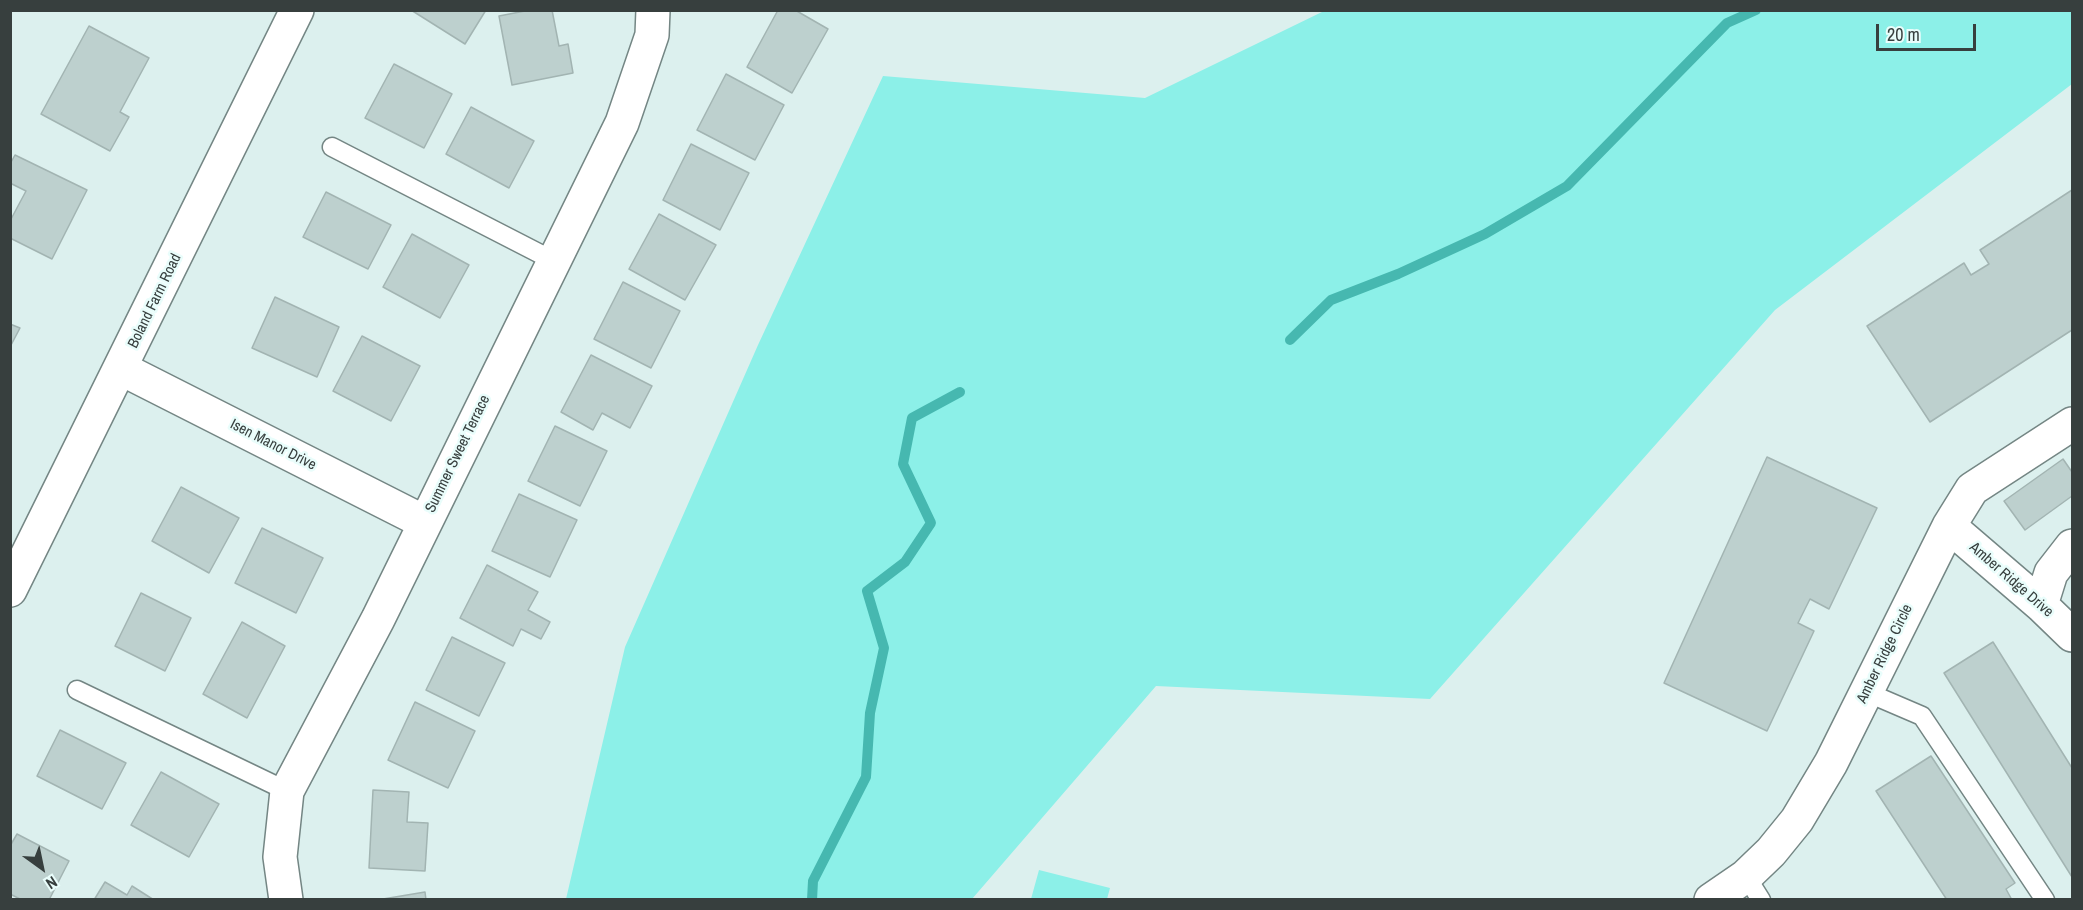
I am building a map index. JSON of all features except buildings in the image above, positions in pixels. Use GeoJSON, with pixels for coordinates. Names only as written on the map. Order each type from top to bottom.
{"type":"FeatureCollection","features":[{"type":"Feature","properties":{"kind":"street","name":"Boland Farm Road"},"geometry":{"type":"LineString","coordinates":[[10,590],[122,369],[297,10]]}},
{"type":"Feature","properties":{"kind":"street","name":"Summer Sweet Terrace"},"geometry":{"type":"LineString","coordinates":[[286,900],[280,857],[287,791],[378,619],[622,123],[652,35],[652,10]]}},
{"type":"Feature","properties":{"kind":"street","name":"Isen Manor Drive"},"geometry":{"type":"LineString","coordinates":[[122,369],[424,522]]}},
{"type":"Feature","properties":{"kind":"street","name":"Amber Ridge Circle"},"geometry":{"type":"LineString","coordinates":[[1711,900],[1754,888],[1772,852],[1797,820],[1831,763],[1949,526],[1972,489],[2073,424]]}},
{"type":"Feature","properties":{"kind":"street","name":"Amber Ridge Drive"},"geometry":{"type":"LineString","coordinates":[[1949,526],[2041,605],[2073,636]]}},
{"type":"Feature","properties":{"kind":"street"},"geometry":{"type":"LineString","coordinates":[[2041,605],[2051,573],[2073,546]]}},
{"type":"Feature","properties":{"kind":"lane"},"geometry":{"type":"LineString","coordinates":[[332,147],[554,261]]}},
{"type":"Feature","properties":{"kind":"lane"},"geometry":{"type":"LineString","coordinates":[[77,690],[287,791]]}},
{"type":"Feature","properties":{"kind":"lane"},"geometry":{"type":"LineString","coordinates":[[1866,692],[1922,716],[2046,900]]}},
{"type":"Feature","properties":{"kind":"shaded area"},"geometry":{"type":"Polygon","coordinates":[[[1324,11],[2072,11],[2072,84],[1775,310],[1430,699],[1156,686],[972,899],[566,899],[625,647],[758,345],[883,76],[1145,98],[1324,11]]]}},
{"type":"Feature","properties":{"kind":"shaded area"},"geometry":{"type":"Polygon","coordinates":[[[1039,870],[1110,888],[1107,899],[1031,899],[1039,870]]]}},
{"type":"Feature","properties":{"kind":"waterway"},"geometry":{"type":"LineString","coordinates":[[1290,340],[1331,300],[1398,274],[1485,234],[1567,186],[1727,23],[1756,10]]}},
{"type":"Feature","properties":{"kind":"waterway"},"geometry":{"type":"LineString","coordinates":[[812,900],[813,881],[866,777],[870,713],[884,648],[867,591],[905,562],[931,523],[903,464],[912,418],[960,392]]}}]}
